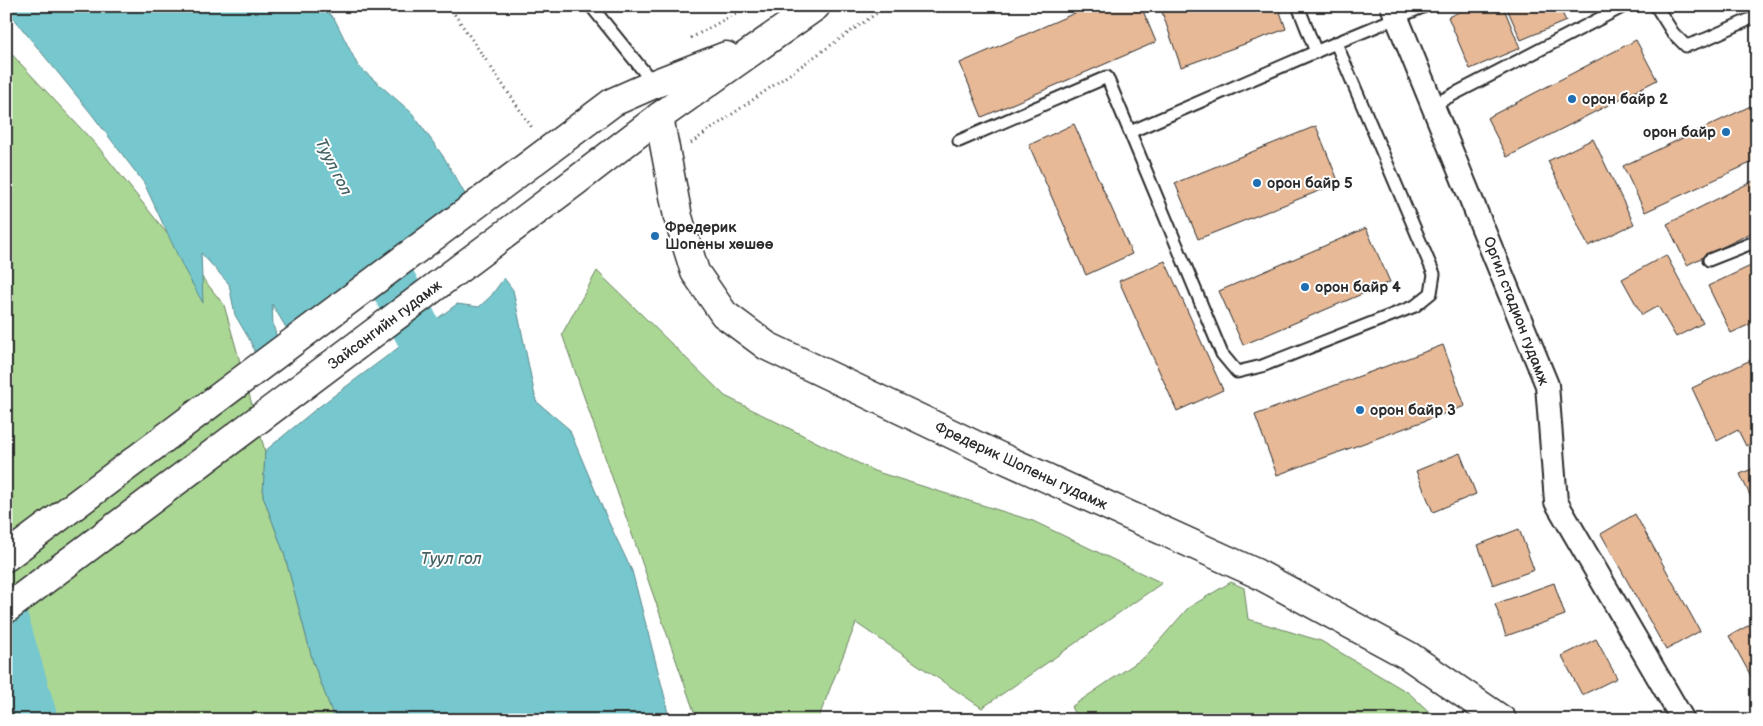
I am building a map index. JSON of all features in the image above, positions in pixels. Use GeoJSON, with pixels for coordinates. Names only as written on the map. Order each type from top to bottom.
{"type":"FeatureCollection","features":[{"type":"Feature","properties":{"kind":"main road","name":"Зайсангийн гудамж"},"geometry":{"type":"LineString","coordinates":[[6,610],[576,181],[659,116],[816,6]]}},
{"type":"Feature","properties":{"kind":"main road","name":"Зайсангийн гудамж"},"geometry":{"type":"LineString","coordinates":[[6,557],[541,140],[613,102],[765,41]]}},
{"type":"Feature","properties":{"kind":"main road","name":"Фредерик Шопены гудамж"},"geometry":{"type":"LineString","coordinates":[[659,116],[678,217],[695,272],[724,314],[767,346],[996,455],[1256,573],[1409,656],[1502,720]]}},
{"type":"Feature","properties":{"kind":"street","name":"Оргил стадион гудамж"},"geometry":{"type":"LineString","coordinates":[[1395,12],[1547,385],[1556,502],[1683,720]]}},
{"type":"Feature","properties":{"kind":"lane"},"geometry":{"type":"LineString","coordinates":[[591,6],[654,84]]}},
{"type":"Feature","properties":{"kind":"lane"},"geometry":{"type":"LineString","coordinates":[[1298,6],[1316,52]]}},
{"type":"Feature","properties":{"kind":"lane"},"geometry":{"type":"LineString","coordinates":[[1130,132],[1336,43],[1395,12],[1425,6]]}},
{"type":"Feature","properties":{"kind":"lane"},"geometry":{"type":"LineString","coordinates":[[1433,105],[1624,6]]}},
{"type":"Feature","properties":{"kind":"lane"},"geometry":{"type":"LineString","coordinates":[[1656,6],[1673,34],[1686,46],[1757,16]]}},
{"type":"Feature","properties":{"kind":"lane"},"geometry":{"type":"LineString","coordinates":[[959,140],[1107,78],[1222,354],[1237,372],[1262,366],[1415,306],[1431,293],[1434,274],[1336,43]]}},
{"type":"Feature","properties":{"kind":"lane"},"geometry":{"type":"LineString","coordinates":[[1709,260],[1757,241]]}},
{"type":"Feature","properties":{"kind":"path"},"geometry":{"type":"LineString","coordinates":[[449,6],[541,140]]}},
{"type":"Feature","properties":{"kind":"green space"},"geometry":{"type":"Polygon","coordinates":[[[6,48],[99,148],[224,305],[265,451],[263,496],[284,553],[313,662],[335,720],[6,720],[6,48]]]}},
{"type":"Feature","properties":{"kind":"green space"},"geometry":{"type":"Polygon","coordinates":[[[597,271],[725,396],[874,471],[1033,521],[1162,583],[982,708],[856,623],[820,714],[823,720],[697,720],[562,334],[597,271]]]}},
{"type":"Feature","properties":{"kind":"green space"},"geometry":{"type":"Polygon","coordinates":[[[1231,582],[1244,588],[1248,619],[1321,641],[1409,693],[1438,720],[1078,720],[1071,707],[1146,656],[1188,608],[1231,582]]]}},
{"type":"Feature","properties":{"kind":"water","name":"Туул гол"},"geometry":{"type":"Polygon","coordinates":[[[6,6],[322,6],[335,20],[358,66],[412,113],[445,159],[475,212],[297,346],[272,304],[273,325],[283,357],[260,373],[252,344],[235,315],[229,284],[201,253],[203,303],[184,269],[144,183],[90,112],[6,9],[6,6]]]}},
{"type":"Feature","properties":{"kind":"water","name":"Туул гол"},"geometry":{"type":"Polygon","coordinates":[[[504,278],[513,290],[536,401],[569,429],[609,523],[632,571],[669,720],[335,720],[313,662],[284,553],[263,496],[265,451],[316,409],[457,304],[479,307],[491,296],[504,278]]]}},
{"type":"Feature","properties":{"kind":"building"},"geometry":{"type":"Polygon","coordinates":[[[1091,6],[1141,6],[1156,42],[982,117],[960,63],[1091,6]]]}},
{"type":"Feature","properties":{"kind":"building"},"geometry":{"type":"Polygon","coordinates":[[[1180,6],[1278,6],[1286,29],[1181,67],[1162,12],[1180,6]]]}},
{"type":"Feature","properties":{"kind":"building"},"geometry":{"type":"Polygon","coordinates":[[[1472,6],[1503,6],[1520,48],[1470,69],[1448,17],[1472,6]]]}},
{"type":"Feature","properties":{"kind":"building"},"geometry":{"type":"Polygon","coordinates":[[[1506,6],[1559,6],[1566,21],[1521,40],[1506,6]]]}},
{"type":"Feature","properties":{"kind":"building"},"geometry":{"type":"Polygon","coordinates":[[[1573,6],[1592,6],[1576,13],[1573,6]]]}},
{"type":"Feature","properties":{"kind":"building","name":"орон байр 2"},"geometry":{"type":"Polygon","coordinates":[[[1636,40],[1657,80],[1507,157],[1487,118],[1636,40]]]}},
{"type":"Feature","properties":{"kind":"building","name":"орон байр"},"geometry":{"type":"Polygon","coordinates":[[[1757,103],[1757,160],[1645,212],[1623,166],[1757,103]]]}},
{"type":"Feature","properties":{"kind":"building"},"geometry":{"type":"Polygon","coordinates":[[[1074,124],[1132,254],[1086,275],[1029,145],[1074,124]]]}},
{"type":"Feature","properties":{"kind":"building","name":"орон байр 5"},"geometry":{"type":"Polygon","coordinates":[[[1316,126],[1339,183],[1198,239],[1175,183],[1316,126]]]}},
{"type":"Feature","properties":{"kind":"building"},"geometry":{"type":"Polygon","coordinates":[[[1593,139],[1634,224],[1588,246],[1548,161],[1593,139]]]}},
{"type":"Feature","properties":{"kind":"building"},"geometry":{"type":"Polygon","coordinates":[[[1753,181],[1757,188],[1757,230],[1687,265],[1667,224],[1753,181]]]}},
{"type":"Feature","properties":{"kind":"building","name":"орон байр 4"},"geometry":{"type":"Polygon","coordinates":[[[1366,228],[1390,282],[1243,345],[1219,291],[1366,228]]]}},
{"type":"Feature","properties":{"kind":"building"},"geometry":{"type":"Polygon","coordinates":[[[1666,255],[1703,323],[1676,337],[1658,306],[1642,315],[1622,279],[1666,255]]]}},
{"type":"Feature","properties":{"kind":"building"},"geometry":{"type":"Polygon","coordinates":[[[1165,261],[1223,390],[1177,411],[1119,281],[1165,261]]]}},
{"type":"Feature","properties":{"kind":"building"},"geometry":{"type":"Polygon","coordinates":[[[1757,263],[1757,321],[1731,333],[1708,286],[1757,263]]]}},
{"type":"Feature","properties":{"kind":"building","name":"орон байр 3"},"geometry":{"type":"Polygon","coordinates":[[[1443,345],[1465,406],[1277,475],[1255,415],[1443,345]]]}},
{"type":"Feature","properties":{"kind":"building"},"geometry":{"type":"Polygon","coordinates":[[[1757,357],[1757,440],[1746,446],[1738,430],[1717,441],[1692,388],[1757,357]]]}},
{"type":"Feature","properties":{"kind":"building"},"geometry":{"type":"Polygon","coordinates":[[[1460,453],[1476,494],[1433,512],[1416,471],[1460,453]]]}},
{"type":"Feature","properties":{"kind":"building"},"geometry":{"type":"Polygon","coordinates":[[[1757,467],[1757,505],[1755,506],[1740,474],[1757,467]]]}},
{"type":"Feature","properties":{"kind":"building"},"geometry":{"type":"Polygon","coordinates":[[[1635,514],[1700,631],[1666,650],[1601,534],[1635,514]]]}},
{"type":"Feature","properties":{"kind":"building"},"geometry":{"type":"Polygon","coordinates":[[[1519,529],[1534,570],[1493,585],[1478,545],[1519,529]]]}},
{"type":"Feature","properties":{"kind":"building"},"geometry":{"type":"Polygon","coordinates":[[[1554,583],[1565,615],[1506,636],[1495,604],[1554,583]]]}},
{"type":"Feature","properties":{"kind":"building"},"geometry":{"type":"Polygon","coordinates":[[[1757,621],[1757,687],[1729,636],[1757,621]]]}},
{"type":"Feature","properties":{"kind":"building"},"geometry":{"type":"Polygon","coordinates":[[[1596,639],[1617,678],[1582,695],[1562,656],[1596,639]]]}},
{"type":"Feature","properties":{"kind":"waterway","name":"Туул гол"},"geometry":{"type":"LineString","coordinates":[[363,225],[448,390]]}},
{"type":"Feature","properties":{"kind":"waterway","name":"Туул гол"},"geometry":{"type":"LineString","coordinates":[[6,625],[34,720]]}},
{"type":"Feature","properties":{"kind":"place","name":"орон байр 2"},"geometry":{"type":"Point","coordinates":[1572,99]}},
{"type":"Feature","properties":{"kind":"place","name":"орон байр"},"geometry":{"type":"Point","coordinates":[1726,132]}},
{"type":"Feature","properties":{"kind":"place","name":"орон байр 5"},"geometry":{"type":"Point","coordinates":[1257,183]}},
{"type":"Feature","properties":{"kind":"place","name":"Фредерик Шопены хөшөө"},"geometry":{"type":"Point","coordinates":[655,236]}},
{"type":"Feature","properties":{"kind":"place","name":"орон байр 4"},"geometry":{"type":"Point","coordinates":[1305,287]}},
{"type":"Feature","properties":{"kind":"place","name":"орон байр 3"},"geometry":{"type":"Point","coordinates":[1360,410]}}]}
